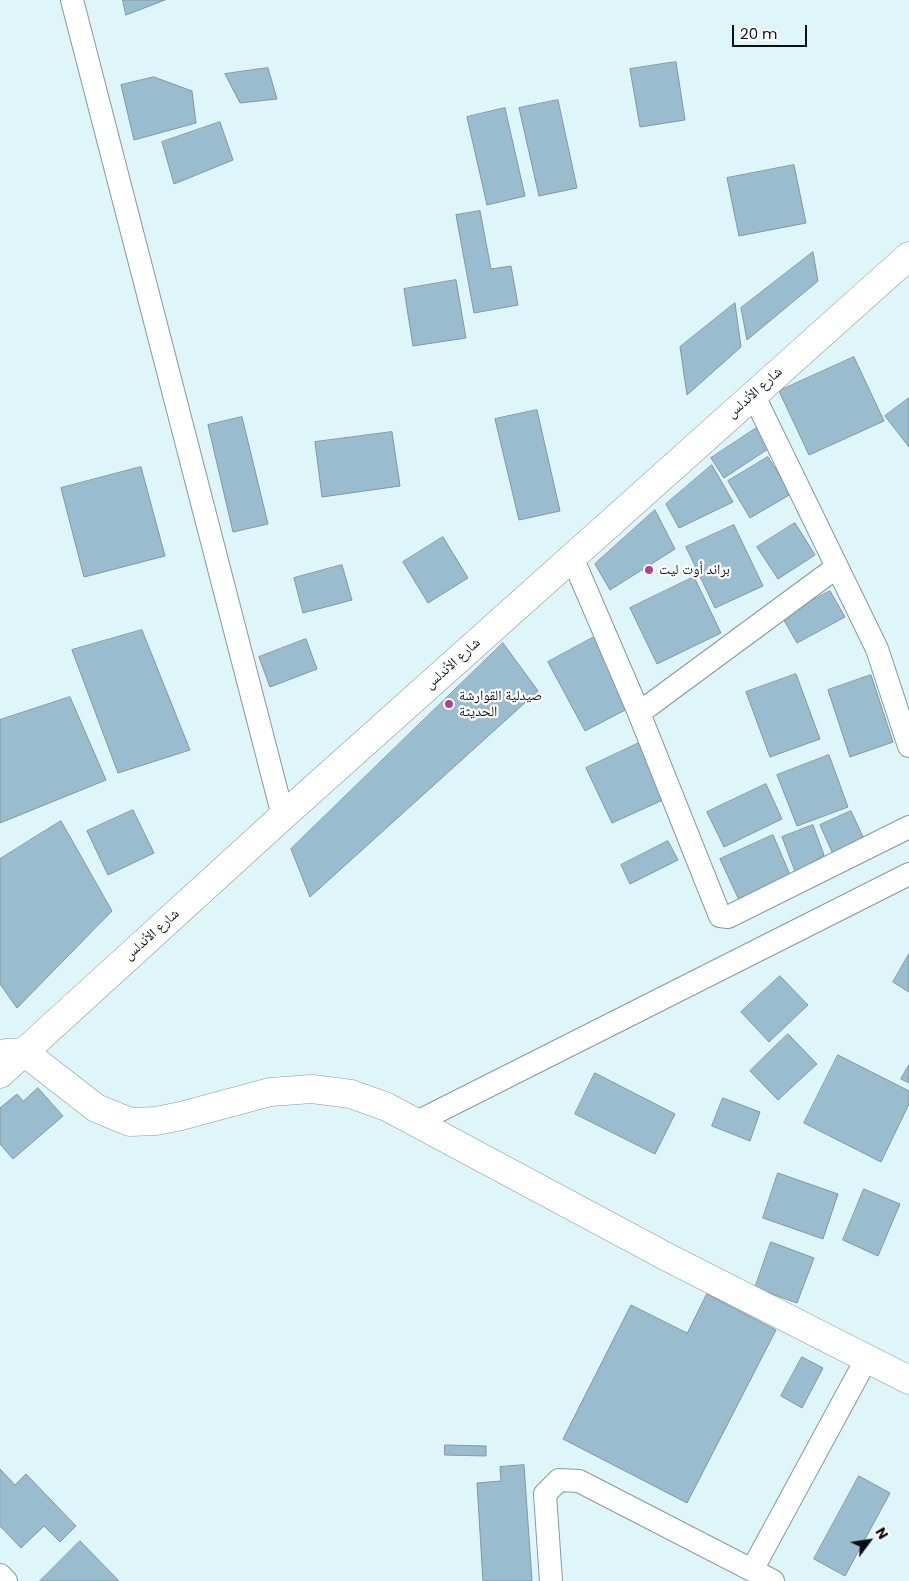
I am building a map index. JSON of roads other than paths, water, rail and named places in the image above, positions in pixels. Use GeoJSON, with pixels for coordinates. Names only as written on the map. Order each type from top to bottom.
{"type":"FeatureCollection","features":[{"type":"Feature","properties":{"kind":"main road","name":"شارع الأندلس"},"geometry":{"type":"LineString","coordinates":[[0,1074],[12,1053],[283,816],[909,256]]}},
{"type":"Feature","properties":{"kind":"main road"},"geometry":{"type":"LineString","coordinates":[[12,1053],[96,1108],[130,1122],[156,1121],[181,1116],[270,1092],[312,1089],[351,1094],[387,1108],[666,1257],[909,1380]]}},
{"type":"Feature","properties":{"kind":"street"},"geometry":{"type":"LineString","coordinates":[[72,0],[283,816]]}},
{"type":"Feature","properties":{"kind":"street"},"geometry":{"type":"LineString","coordinates":[[753,394],[877,649],[909,746]]}},
{"type":"Feature","properties":{"kind":"street"},"geometry":{"type":"LineString","coordinates":[[572,557],[639,713],[720,916],[724,918],[909,827]]}},
{"type":"Feature","properties":{"kind":"street"},"geometry":{"type":"LineString","coordinates":[[639,713],[837,567]]}},
{"type":"Feature","properties":{"kind":"street"},"geometry":{"type":"LineString","coordinates":[[415,1123],[909,874]]}},
{"type":"Feature","properties":{"kind":"street"},"geometry":{"type":"LineString","coordinates":[[752,1570],[867,1358]]}},
{"type":"Feature","properties":{"kind":"street"},"geometry":{"type":"LineString","coordinates":[[551,1581],[545,1494],[559,1480],[579,1481],[774,1581]]}},
{"type":"Feature","properties":{"kind":"street"},"geometry":{"type":"LineString","coordinates":[[0,1575],[6,1581]]}},
{"type":"Feature","properties":{"kind":"place","name":"براند أوت ليت"},"geometry":{"type":"Point","coordinates":[649,570]}},
{"type":"Feature","properties":{"kind":"place","name":"صيدلية القوارشة الحديثة"},"geometry":{"type":"Point","coordinates":[449,704]}}]}
